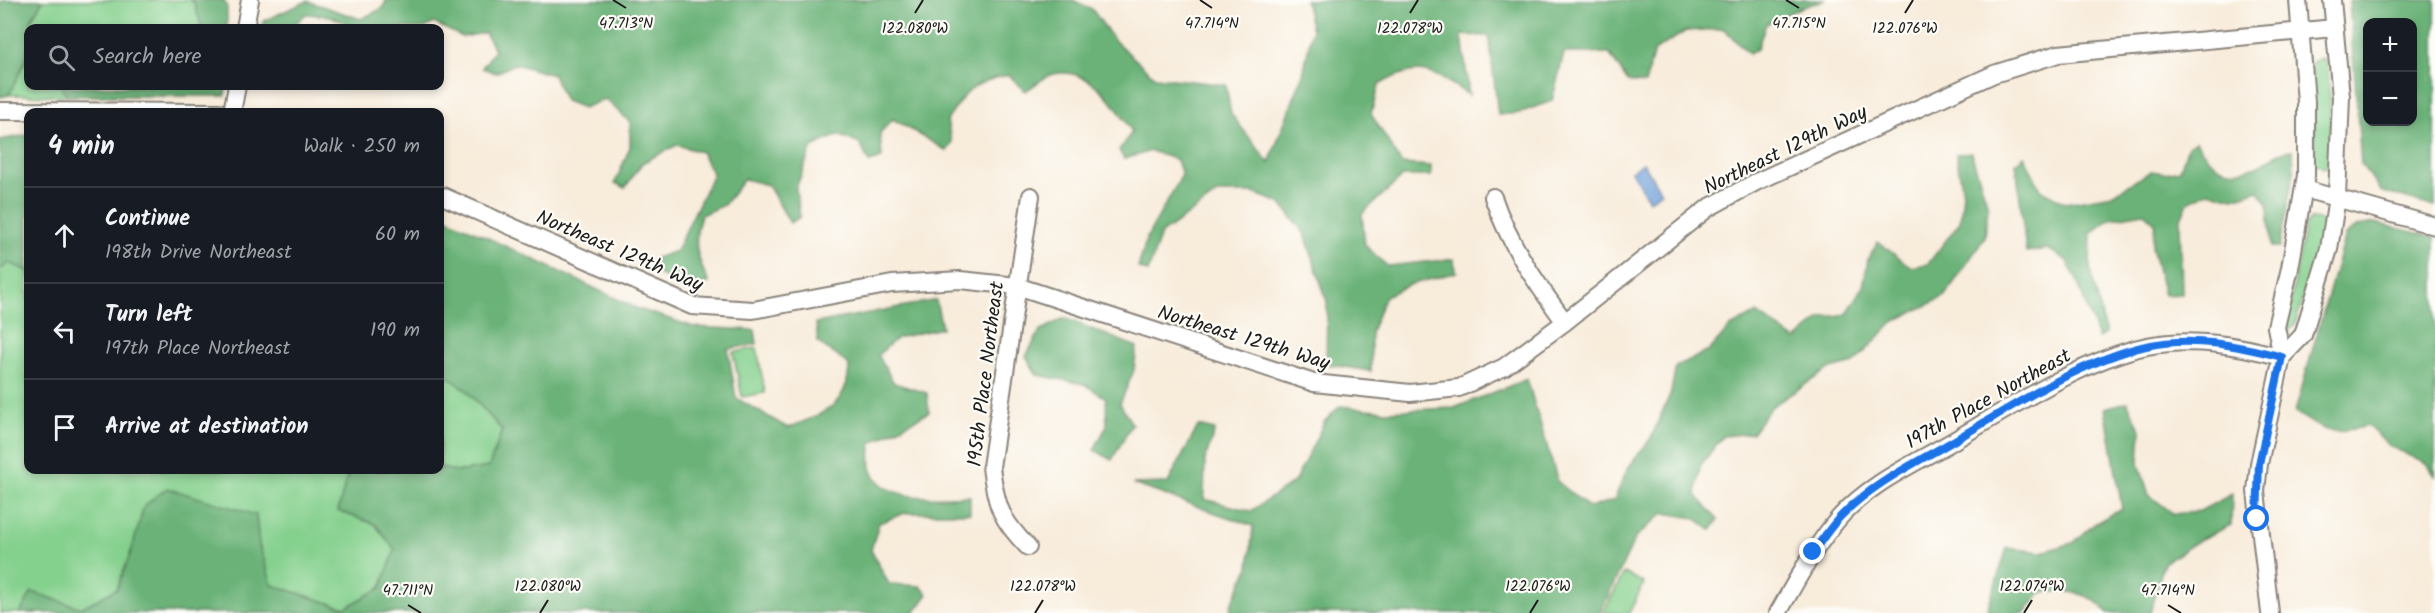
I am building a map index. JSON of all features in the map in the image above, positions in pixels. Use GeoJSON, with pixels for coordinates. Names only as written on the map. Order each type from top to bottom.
{"type":"FeatureCollection","features":[{"type":"Feature","properties":{"kind":"street"},"geometry":{"type":"LineString","coordinates":[[246,24],[249,0]]}},
{"type":"Feature","properties":{"kind":"street"},"geometry":{"type":"LineString","coordinates":[[2270,613],[2257,519],[2256,491],[2259,464],[2282,357],[2276,327],[2290,268],[2304,189],[2308,149],[2298,0]]}},
{"type":"Feature","properties":{"kind":"street"},"geometry":{"type":"LineString","coordinates":[[2282,357],[2303,335],[2329,249],[2337,197],[2341,97],[2332,0]]}},
{"type":"Feature","properties":{"kind":"street","name":"Northeast 129th Way"},"geometry":{"type":"LineString","coordinates":[[444,197],[692,306],[753,310],[892,284],[960,280],[1017,286],[1314,383],[1410,393],[1459,388],[1504,367],[1565,322],[1708,208],[1756,182],[1994,74],[2058,54],[2334,28]]}},
{"type":"Feature","properties":{"kind":"street"},"geometry":{"type":"LineString","coordinates":[[233,108],[236,90]]}},
{"type":"Feature","properties":{"kind":"street"},"geometry":{"type":"LineString","coordinates":[[0,111],[24,111]]}},
{"type":"Feature","properties":{"kind":"street"},"geometry":{"type":"LineString","coordinates":[[2304,189],[2435,226]]}},
{"type":"Feature","properties":{"kind":"street","name":"195th Place Northeast"},"geometry":{"type":"LineString","coordinates":[[1028,548],[1008,526],[995,497],[992,467],[1031,196]]}},
{"type":"Feature","properties":{"kind":"street"},"geometry":{"type":"LineString","coordinates":[[1493,197],[1503,226],[1513,244],[1534,279],[1565,322]]}},
{"type":"Feature","properties":{"kind":"street","name":"197th Place Northeast"},"geometry":{"type":"LineString","coordinates":[[1778,613],[1813,552],[1841,516],[1879,484],[2098,360],[2147,346],[2185,341],[2237,345],[2282,357]]}},
{"type":"Feature","properties":{"kind":"green space"},"geometry":{"type":"Polygon","coordinates":[[[5,0],[43,0],[32,18],[31,24],[24,24],[24,63],[9,95],[0,97],[0,3],[5,0]]]}},
{"type":"Feature","properties":{"kind":"green space"},"geometry":{"type":"Polygon","coordinates":[[[43,0],[190,0],[194,2],[201,24],[31,24],[43,0]]]}},
{"type":"Feature","properties":{"kind":"green space"},"geometry":{"type":"Polygon","coordinates":[[[190,0],[223,0],[227,5],[227,24],[201,24],[194,3],[190,0]]]}},
{"type":"Feature","properties":{"kind":"green space"},"geometry":{"type":"Polygon","coordinates":[[[386,0],[1073,0],[1092,9],[1114,40],[1155,77],[1226,85],[1231,114],[1269,163],[1303,74],[1312,30],[1305,0],[1825,0],[1800,8],[1766,24],[1757,49],[1749,54],[1724,29],[1686,31],[1654,51],[1645,84],[1628,82],[1609,53],[1564,53],[1552,101],[1519,113],[1498,115],[1489,36],[1462,35],[1469,95],[1445,80],[1426,72],[1405,73],[1379,85],[1371,114],[1402,164],[1431,166],[1431,176],[1403,176],[1362,214],[1365,245],[1387,266],[1453,259],[1457,272],[1409,285],[1385,296],[1371,332],[1371,371],[1326,364],[1327,302],[1305,234],[1280,203],[1253,193],[1219,193],[1161,234],[1148,272],[1138,268],[1147,237],[1182,175],[1177,160],[1151,151],[1124,159],[1119,150],[1132,132],[1118,110],[1101,90],[1079,76],[1067,73],[1053,74],[1025,91],[1009,75],[979,84],[965,95],[947,121],[952,143],[947,151],[893,119],[880,133],[882,158],[869,162],[860,144],[838,135],[812,147],[796,188],[800,217],[790,223],[768,185],[744,179],[724,205],[701,215],[696,242],[701,266],[709,283],[687,286],[648,270],[653,259],[676,251],[713,174],[701,152],[677,145],[642,163],[625,188],[615,183],[630,147],[630,122],[605,99],[583,108],[565,101],[553,75],[515,64],[496,73],[482,68],[495,50],[485,33],[462,37],[444,28],[444,24],[348,24],[330,16],[306,14],[295,24],[263,24],[263,21],[307,1],[361,19],[383,8],[386,0]]]}},
{"type":"Feature","properties":{"kind":"green space"},"geometry":{"type":"Polygon","coordinates":[[[2349,0],[2435,0],[2435,207],[2380,191],[2361,164],[2349,0]]]}},
{"type":"Feature","properties":{"kind":"green space"},"geometry":{"type":"Polygon","coordinates":[[[2321,58],[2326,61],[2328,68],[2331,120],[2329,163],[2326,169],[2316,164],[2313,159],[2315,127],[2311,63],[2321,58]]]}},
{"type":"Feature","properties":{"kind":"green space"},"geometry":{"type":"Polygon","coordinates":[[[24,63],[24,90],[63,90],[67,96],[9,95],[24,63]]]}},
{"type":"Feature","properties":{"kind":"green space"},"geometry":{"type":"Polygon","coordinates":[[[63,90],[226,90],[225,96],[67,96],[63,90]]]}},
{"type":"Feature","properties":{"kind":"green space"},"geometry":{"type":"Polygon","coordinates":[[[24,136],[24,269],[9,263],[0,270],[0,140],[24,136]]]}},
{"type":"Feature","properties":{"kind":"green space"},"geometry":{"type":"Polygon","coordinates":[[[2196,141],[2208,158],[2229,170],[2248,169],[2279,153],[2293,150],[2294,173],[2279,247],[2271,247],[2268,203],[2258,190],[2234,198],[2208,192],[2188,202],[2180,221],[2182,294],[2164,295],[2152,247],[2155,223],[2144,213],[2110,219],[2091,233],[2090,268],[2106,333],[2098,338],[2076,278],[2066,260],[2048,249],[2026,252],[2016,163],[2024,156],[2041,190],[2066,203],[2113,195],[2151,171],[2165,173],[2180,170],[2188,146],[2196,141]]]}},
{"type":"Feature","properties":{"kind":"green space"},"geometry":{"type":"Polygon","coordinates":[[[1971,152],[1988,206],[1985,237],[1944,297],[1893,322],[1854,363],[1827,370],[1771,407],[1752,433],[1723,436],[1700,466],[1696,495],[1718,520],[1711,530],[1695,518],[1664,513],[1636,537],[1600,613],[1230,613],[1231,605],[1249,567],[1253,526],[1133,484],[1168,483],[1198,426],[1215,430],[1205,459],[1204,499],[1251,511],[1295,481],[1325,421],[1340,406],[1385,411],[1454,408],[1527,379],[1558,482],[1590,508],[1614,500],[1628,468],[1651,438],[1671,392],[1676,366],[1709,351],[1730,327],[1757,313],[1796,340],[1821,318],[1847,314],[1863,287],[1868,259],[1878,242],[1911,267],[1928,264],[1960,222],[1963,193],[1956,154],[1971,152]]]}},
{"type":"Feature","properties":{"kind":"green space"},"geometry":{"type":"Polygon","coordinates":[[[444,217],[636,308],[694,327],[755,330],[757,344],[728,349],[736,398],[788,428],[831,407],[844,390],[848,379],[849,365],[818,342],[816,323],[936,300],[942,328],[897,338],[878,355],[894,383],[927,393],[929,412],[871,443],[870,461],[872,471],[879,482],[889,489],[915,496],[970,496],[970,513],[905,513],[879,523],[871,550],[889,584],[920,586],[928,594],[914,613],[20,613],[32,592],[81,608],[117,589],[132,549],[144,506],[167,488],[256,515],[259,545],[272,585],[345,608],[381,588],[395,550],[375,524],[338,511],[348,474],[444,474],[444,468],[456,472],[489,467],[502,430],[467,391],[444,373],[444,217]]]}},
{"type":"Feature","properties":{"kind":"green space"},"geometry":{"type":"Polygon","coordinates":[[[2311,219],[2320,220],[2324,227],[2295,325],[2289,331],[2286,328],[2305,225],[2311,219]]]}},
{"type":"Feature","properties":{"kind":"green space"},"geometry":{"type":"Polygon","coordinates":[[[2375,223],[2435,237],[2435,476],[2428,465],[2389,446],[2368,426],[2329,431],[2295,412],[2345,235],[2358,226],[2375,223]]]}},
{"type":"Feature","properties":{"kind":"green space"},"geometry":{"type":"Polygon","coordinates":[[[9,262],[24,269],[24,474],[348,474],[338,511],[375,524],[395,550],[381,588],[345,608],[272,585],[259,545],[256,515],[132,549],[117,589],[81,608],[32,592],[20,613],[0,613],[0,270],[9,262]]]}},
{"type":"Feature","properties":{"kind":"green space"},"geometry":{"type":"Polygon","coordinates":[[[1064,318],[1137,347],[1134,370],[1120,404],[1132,424],[1112,460],[1094,450],[1107,425],[1106,398],[1084,384],[1037,375],[1026,356],[1040,331],[1064,318]]]}},
{"type":"Feature","properties":{"kind":"green space"},"geometry":{"type":"Polygon","coordinates":[[[757,348],[765,393],[742,397],[733,352],[757,348]]]}},
{"type":"Feature","properties":{"kind":"green space"},"geometry":{"type":"Polygon","coordinates":[[[444,373],[467,391],[502,430],[489,467],[456,472],[444,468],[444,373]]]}},
{"type":"Feature","properties":{"kind":"green space"},"geometry":{"type":"Polygon","coordinates":[[[2127,402],[2141,430],[2139,463],[2149,495],[2174,514],[2200,511],[2232,494],[2231,525],[2201,539],[2164,563],[2150,613],[2108,613],[2086,596],[2059,591],[2040,593],[2025,613],[1986,613],[2007,548],[2042,552],[2073,543],[2094,524],[2122,508],[2105,408],[2127,402]]]}},
{"type":"Feature","properties":{"kind":"green space"},"geometry":{"type":"Polygon","coordinates":[[[1624,573],[1644,583],[1629,613],[1603,613],[1624,573]]]}},
{"type":"Feature","properties":{"kind":"water"},"geometry":{"type":"Polygon","coordinates":[[[1643,163],[1661,192],[1649,201],[1631,171],[1643,163]]]}},
{"type":"Feature","properties":{"kind":"route"},"geometry":{"type":"LineString","coordinates":[[1813,552],[1841,516],[1879,484],[1981,424],[2098,360],[2147,346],[2185,341],[2237,345],[2282,357],[2259,464],[2256,491],[2257,519]]}}]}
